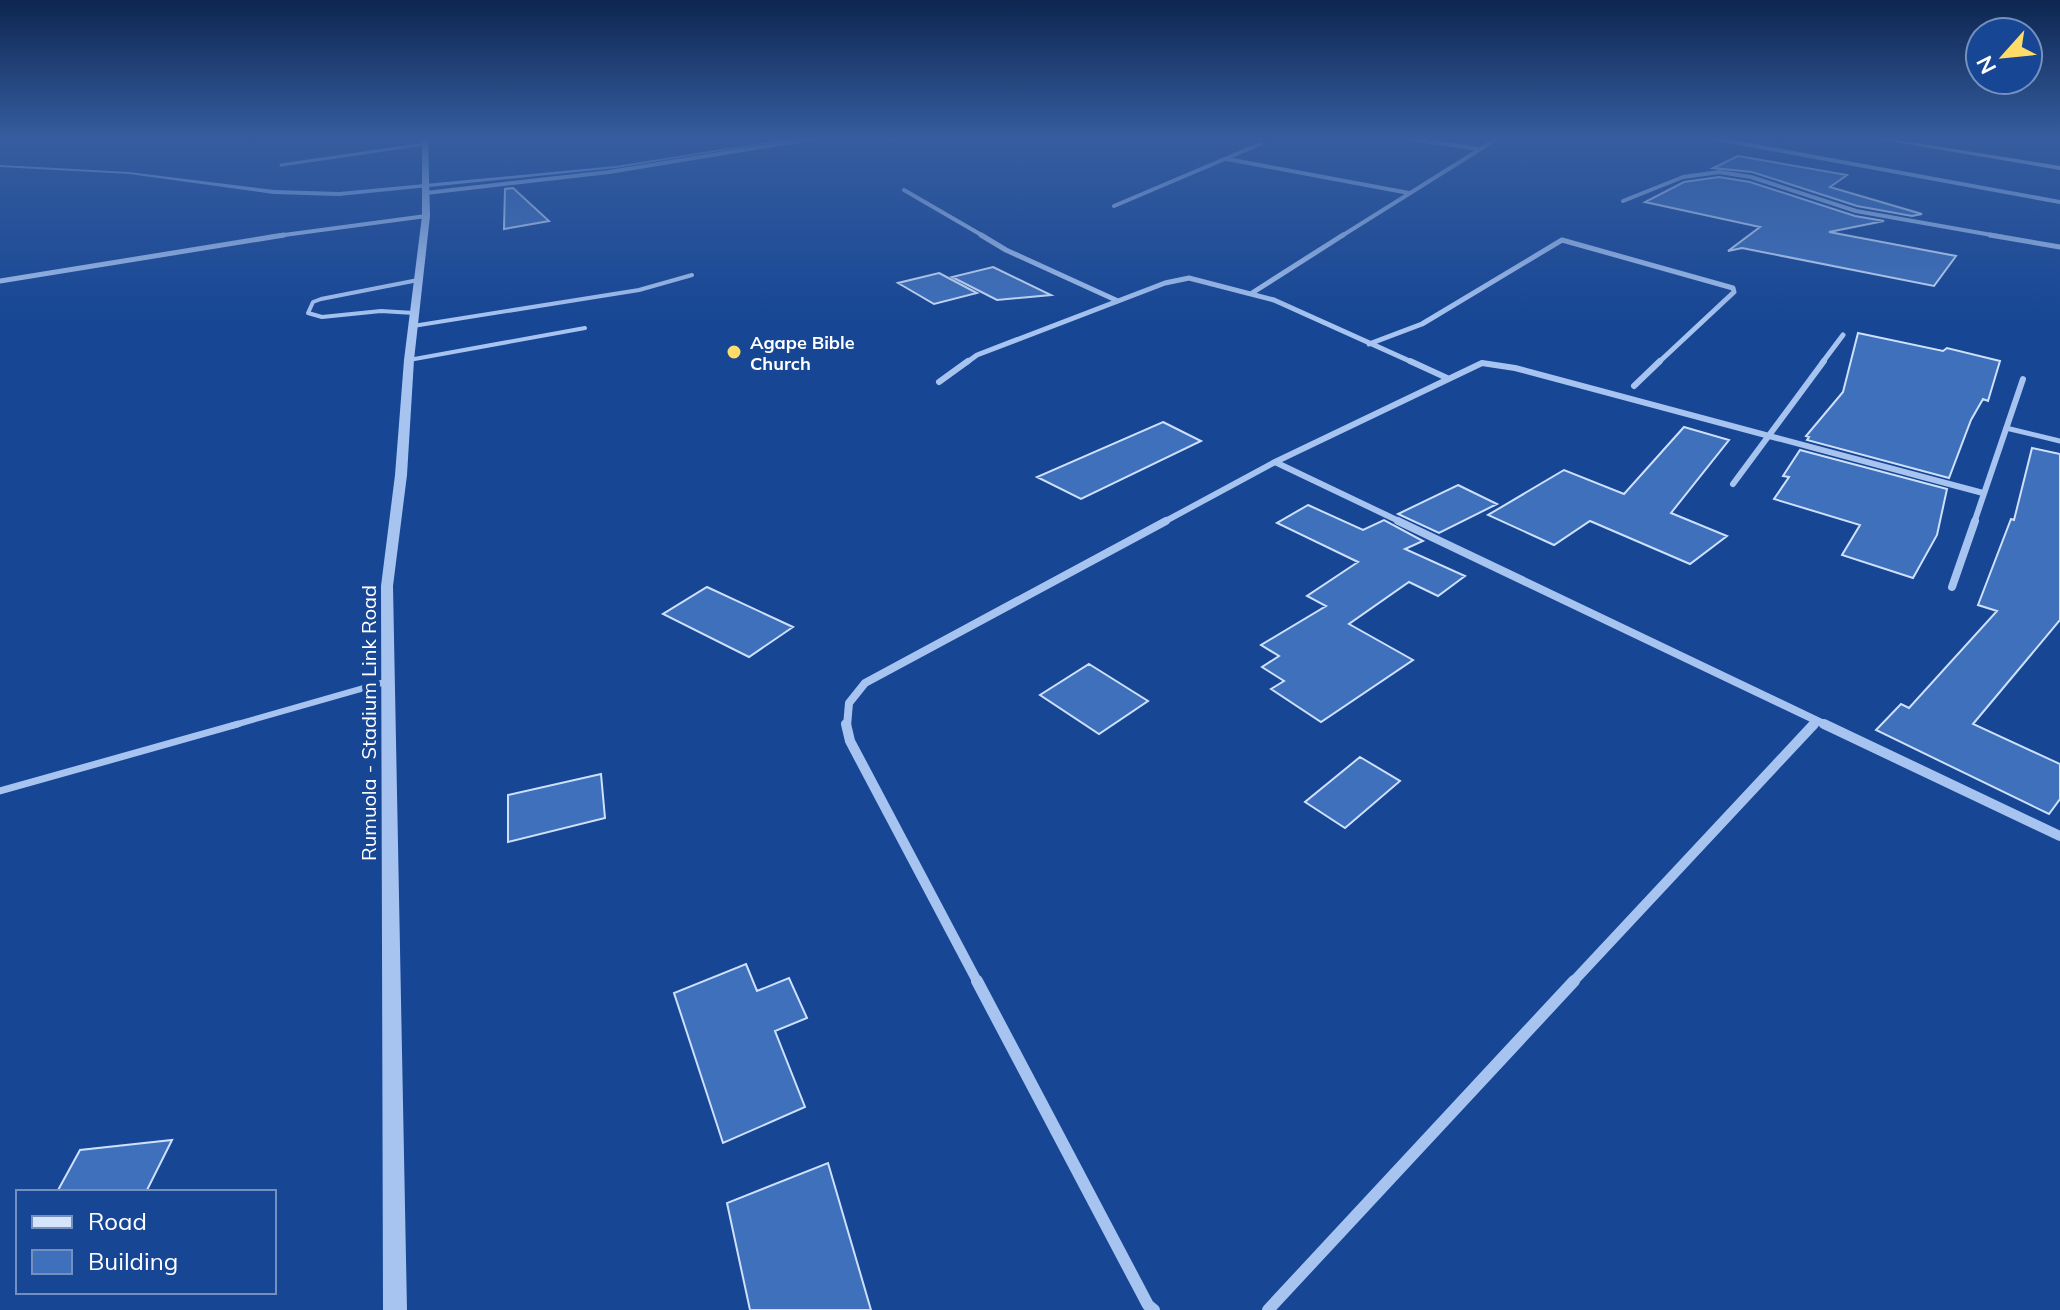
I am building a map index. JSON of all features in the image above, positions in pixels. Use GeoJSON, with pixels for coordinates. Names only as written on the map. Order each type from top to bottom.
{"type":"FeatureCollection","features":[{"type":"Feature","properties":{"kind":"street","name":"Rumuola - Stadium Link Road"},"geometry":{"type":"LineString","coordinates":[[395,1310],[385,682],[387,586],[401,475],[409,360],[426,199]]}},
{"type":"Feature","properties":{"kind":"street"},"geometry":{"type":"LineString","coordinates":[[920,199],[1006,250],[1118,301]]}},
{"type":"Feature","properties":{"kind":"street"},"geometry":{"type":"LineString","coordinates":[[1114,206],[1128,199]]}},
{"type":"Feature","properties":{"kind":"street"},"geometry":{"type":"LineString","coordinates":[[1252,293],[1400,199]]}},
{"type":"Feature","properties":{"kind":"street"},"geometry":{"type":"LineString","coordinates":[[1623,201],[1628,199]]}},
{"type":"Feature","properties":{"kind":"street"},"geometry":{"type":"LineString","coordinates":[[1817,199],[1840,207],[1966,233],[2060,247]]}},
{"type":"Feature","properties":{"kind":"street"},"geometry":{"type":"LineString","coordinates":[[0,281],[192,248],[426,216]]}},
{"type":"Feature","properties":{"kind":"street"},"geometry":{"type":"LineString","coordinates":[[1368,344],[1422,324],[1562,240],[1733,288],[1734,292],[1634,386]]}},
{"type":"Feature","properties":{"kind":"street"},"geometry":{"type":"LineString","coordinates":[[939,382],[977,355],[1180,278],[1202,280],[1274,300],[1447,378]]}},
{"type":"Feature","properties":{"kind":"street"},"geometry":{"type":"LineString","coordinates":[[1733,484],[1771,437],[1843,335]]}},
{"type":"Feature","properties":{"kind":"street"},"geometry":{"type":"LineString","coordinates":[[1154,1310],[1148,1305],[858,755],[844,720],[849,700],[865,683],[1275,462],[1476,364],[1498,364],[1983,493]]}},
{"type":"Feature","properties":{"kind":"street"},"geometry":{"type":"LineString","coordinates":[[1952,587],[2023,379]]}},
{"type":"Feature","properties":{"kind":"street"},"geometry":{"type":"LineString","coordinates":[[1275,462],[2060,836]]}},
{"type":"Feature","properties":{"kind":"street"},"geometry":{"type":"LineString","coordinates":[[1268,1310],[1816,722]]}},
{"type":"Feature","properties":{"kind":"lane"},"geometry":{"type":"LineString","coordinates":[[418,280],[321,299],[313,302],[308,313],[322,317],[381,311],[414,319],[639,290],[692,275]]}},
{"type":"Feature","properties":{"kind":"lane"},"geometry":{"type":"LineString","coordinates":[[409,360],[585,328]]}},
{"type":"Feature","properties":{"kind":"lane"},"geometry":{"type":"LineString","coordinates":[[2006,428],[2060,441]]}},
{"type":"Feature","properties":{"kind":"lane"},"geometry":{"type":"LineString","coordinates":[[0,791],[385,682]]}},
{"type":"Feature","properties":{"kind":"building"},"geometry":{"type":"Polygon","coordinates":[[[505,199],[525,199],[549,221],[504,229],[505,199]]]}},
{"type":"Feature","properties":{"kind":"building"},"geometry":{"type":"Polygon","coordinates":[[[1651,199],[1803,199],[1855,216],[1884,221],[1829,232],[1956,256],[1934,286],[1742,248],[1728,251],[1760,227],[1645,202],[1651,199]]]}},
{"type":"Feature","properties":{"kind":"building"},"geometry":{"type":"Polygon","coordinates":[[[1836,199],[1871,199],[1922,214],[1912,216],[1836,199]]]}},
{"type":"Feature","properties":{"kind":"building"},"geometry":{"type":"Polygon","coordinates":[[[993,267],[1051,295],[997,300],[952,277],[993,267]]]}},
{"type":"Feature","properties":{"kind":"building"},"geometry":{"type":"Polygon","coordinates":[[[939,273],[977,293],[934,304],[898,283],[939,273]]]}},
{"type":"Feature","properties":{"kind":"building"},"geometry":{"type":"Polygon","coordinates":[[[1858,333],[1943,351],[1947,348],[2000,361],[1988,401],[1983,399],[1971,420],[1949,478],[1807,440],[1809,437],[1806,436],[1843,392],[1858,333]]]}},
{"type":"Feature","properties":{"kind":"building"},"geometry":{"type":"Polygon","coordinates":[[[1163,422],[1201,441],[1081,499],[1037,477],[1163,422]]]}},
{"type":"Feature","properties":{"kind":"building"},"geometry":{"type":"Polygon","coordinates":[[[1684,427],[1729,440],[1671,513],[1727,536],[1690,564],[1590,521],[1554,545],[1488,515],[1564,470],[1624,494],[1684,427]]]}},
{"type":"Feature","properties":{"kind":"building"},"geometry":{"type":"Polygon","coordinates":[[[2032,448],[2060,454],[2060,620],[1973,724],[2060,764],[2060,799],[2049,814],[1876,730],[1901,704],[1909,708],[1997,611],[1978,605],[2011,519],[2014,520],[2032,448]]]}},
{"type":"Feature","properties":{"kind":"building"},"geometry":{"type":"Polygon","coordinates":[[[1800,450],[1947,489],[1937,535],[1913,578],[1842,555],[1860,525],[1774,499],[1789,477],[1783,476],[1800,450]]]}},
{"type":"Feature","properties":{"kind":"building"},"geometry":{"type":"Polygon","coordinates":[[[1458,485],[1497,504],[1439,533],[1398,514],[1458,485]]]}},
{"type":"Feature","properties":{"kind":"building"},"geometry":{"type":"Polygon","coordinates":[[[1308,505],[1363,530],[1384,520],[1423,541],[1405,549],[1465,576],[1438,596],[1409,582],[1349,624],[1413,660],[1321,722],[1271,689],[1284,681],[1262,667],[1279,656],[1261,645],[1326,606],[1307,596],[1358,562],[1277,523],[1308,505]]]}},
{"type":"Feature","properties":{"kind":"building"},"geometry":{"type":"Polygon","coordinates":[[[707,587],[793,627],[749,657],[663,614],[707,587]]]}},
{"type":"Feature","properties":{"kind":"building"},"geometry":{"type":"Polygon","coordinates":[[[1089,664],[1148,701],[1099,734],[1040,695],[1089,664]]]}},
{"type":"Feature","properties":{"kind":"building"},"geometry":{"type":"Polygon","coordinates":[[[1360,757],[1400,781],[1345,828],[1305,802],[1360,757]]]}},
{"type":"Feature","properties":{"kind":"building"},"geometry":{"type":"Polygon","coordinates":[[[601,774],[605,818],[508,842],[508,795],[601,774]]]}},
{"type":"Feature","properties":{"kind":"building"},"geometry":{"type":"Polygon","coordinates":[[[746,964],[757,991],[789,978],[807,1018],[775,1031],[805,1107],[723,1143],[674,993],[746,964]]]}},
{"type":"Feature","properties":{"kind":"building"},"geometry":{"type":"Polygon","coordinates":[[[172,1140],[147,1190],[58,1190],[80,1150],[172,1140]]]}},
{"type":"Feature","properties":{"kind":"building"},"geometry":{"type":"Polygon","coordinates":[[[828,1163],[871,1310],[750,1310],[727,1203],[828,1163]]]}},
{"type":"Feature","properties":{"kind":"place","name":"Agape Bible Church"},"geometry":{"type":"Point","coordinates":[734,352]}}]}
